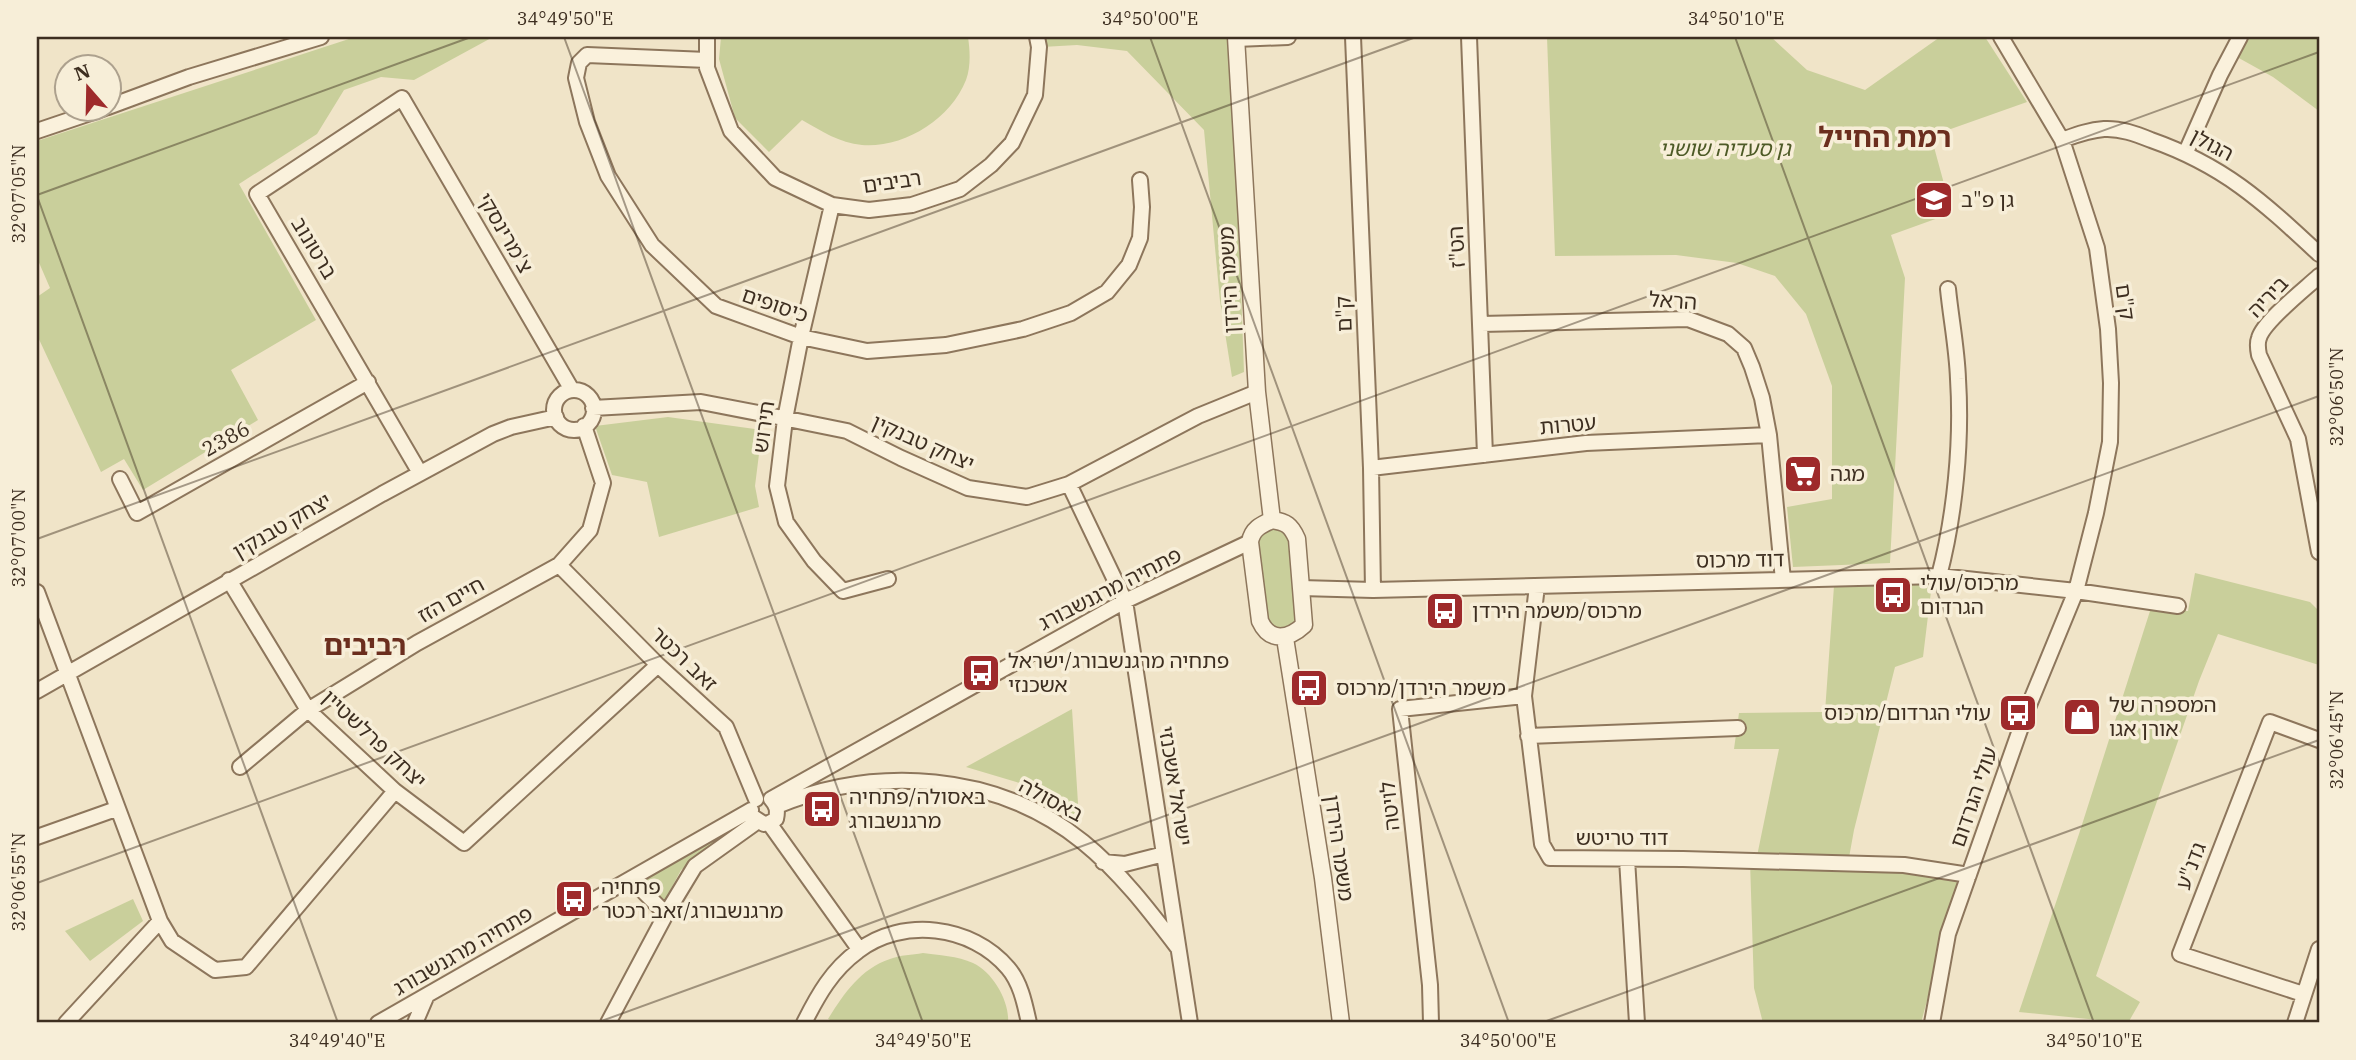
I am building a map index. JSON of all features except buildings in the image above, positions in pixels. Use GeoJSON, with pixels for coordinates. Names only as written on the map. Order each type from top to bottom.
{"type":"FeatureCollection","features":[{"type":"Feature","properties":{"kind":"street"},"geometry":{"type":"LineString","coordinates":[[122,102],[189,77],[321,37]]}},
{"type":"Feature","properties":{"kind":"street","name":"רביבים"},"geometry":{"type":"LineString","coordinates":[[707,37],[707,60],[731,131],[775,178],[832,205],[869,210],[912,205],[961,189],[991,165],[1012,143],[1035,95],[1039,47],[1037,37]]}},
{"type":"Feature","properties":{"kind":"street"},"geometry":{"type":"LineString","coordinates":[[1236,38],[1288,37]]}},
{"type":"Feature","properties":{"kind":"street","name":"ק\"ם"},"geometry":{"type":"LineString","coordinates":[[1353,37],[1371,468],[1373,590]]}},
{"type":"Feature","properties":{"kind":"street","name":"הט\"ז"},"geometry":{"type":"LineString","coordinates":[[1469,37],[1485,455]]}},
{"type":"Feature","properties":{"kind":"street","name":"ק\"ם"},"geometry":{"type":"LineString","coordinates":[[2001,37],[2062,140],[2096,248],[2108,328],[2110,442],[2096,513],[2076,591]]}},
{"type":"Feature","properties":{"kind":"street"},"geometry":{"type":"LineString","coordinates":[[2186,152],[2240,37]]}},
{"type":"Feature","properties":{"kind":"street","name":"משמר הירדן"},"geometry":{"type":"LineString","coordinates":[[1236,38],[1256,392],[1272,520]]}},
{"type":"Feature","properties":{"kind":"street","name":"כיסופים"},"geometry":{"type":"LineString","coordinates":[[707,60],[587,55],[579,63],[576,78],[587,122],[608,176],[652,245],[716,306],[801,337],[867,351],[946,345],[1023,329],[1071,313],[1107,292],[1129,265],[1140,237],[1140,180]]}},
{"type":"Feature","properties":{"kind":"street","name":"ברטונוב"},"geometry":{"type":"LineString","coordinates":[[402,98],[257,194],[421,473]]}},
{"type":"Feature","properties":{"kind":"street","name":"צ'מרינסקי"},"geometry":{"type":"LineString","coordinates":[[402,98],[572,390]]}},
{"type":"Feature","properties":{"kind":"street"},"geometry":{"type":"LineString","coordinates":[[37,131],[64,122]]}},
{"type":"Feature","properties":{"kind":"street","name":"הגולן"},"geometry":{"type":"LineString","coordinates":[[2062,140],[2107,128],[2125,131],[2186,152],[2258,198],[2319,254]]}},
{"type":"Feature","properties":{"kind":"street","name":"תירוש"},"geometry":{"type":"LineString","coordinates":[[832,205],[801,337],[785,419],[777,486],[786,522],[814,561],[843,591],[888,579]]}},
{"type":"Feature","properties":{"kind":"street","name":"ביריה"},"geometry":{"type":"LineString","coordinates":[[2319,276],[2267,325],[2259,338],[2258,347],[2259,355],[2298,439],[2319,552]]}},
{"type":"Feature","properties":{"kind":"street"},"geometry":{"type":"LineString","coordinates":[[1939,576],[1945,553],[1956,468],[1958,380],[1948,289]]}},
{"type":"Feature","properties":{"kind":"street","name":"הראל"},"geometry":{"type":"LineString","coordinates":[[1481,324],[1688,319],[1728,334],[1744,348],[1762,398],[1769,435],[1783,580]]}},
{"type":"Feature","properties":{"kind":"street","name":"2386"},"geometry":{"type":"LineString","coordinates":[[120,479],[137,513],[368,382]]}},
{"type":"Feature","properties":{"kind":"street"},"geometry":{"type":"LineString","coordinates":[[578,390],[589,397],[593,408],[591,419],[584,426],[571,429],[559,423],[555,405],[566,392],[578,390]]}},
{"type":"Feature","properties":{"kind":"street","name":"יצחק טבנקין"},"geometry":{"type":"LineString","coordinates":[[593,408],[701,402],[846,431],[968,488],[1027,497],[1069,484],[1198,416],[1256,392]]}},
{"type":"Feature","properties":{"kind":"street","name":"יצחק טבנקין"},"geometry":{"type":"LineString","coordinates":[[37,691],[229,580],[494,434],[511,427],[556,417]]}},
{"type":"Feature","properties":{"kind":"street","name":"חיים הזז"},"geometry":{"type":"LineString","coordinates":[[240,767],[308,710],[417,643],[559,565],[590,530],[603,483],[584,426]]}},
{"type":"Feature","properties":{"kind":"street","name":"עטרות"},"geometry":{"type":"LineString","coordinates":[[1371,468],[1586,443],[1769,435]]}},
{"type":"Feature","properties":{"kind":"street","name":"ישראל אשכנזי"},"geometry":{"type":"LineString","coordinates":[[1069,484],[1125,601],[1190,1023]]}},
{"type":"Feature","properties":{"kind":"street"},"geometry":{"type":"LineString","coordinates":[[1272,520],[1283,521],[1292,527],[1297,539],[1304,625],[1285,638],[1264,630],[1260,621],[1250,542],[1251,534],[1259,526],[1272,520]]}},
{"type":"Feature","properties":{"kind":"street","name":"פתחיה מרגנשבורג"},"geometry":{"type":"LineString","coordinates":[[388,1021],[427,995],[632,879],[763,810],[1125,601],[1250,542]]}},
{"type":"Feature","properties":{"kind":"street","name":"זאב רכטר"},"geometry":{"type":"LineString","coordinates":[[559,565],[658,665],[726,727],[763,810],[859,949]]}},
{"type":"Feature","properties":{"kind":"street","name":"דוד מרכוס"},"geometry":{"type":"LineString","coordinates":[[1301,588],[1373,590],[1939,576],[2076,591],[2178,606]]}},
{"type":"Feature","properties":{"kind":"street","name":"יצחק פרלשטיין"},"geometry":{"type":"LineString","coordinates":[[229,580],[308,710],[395,791],[464,843],[658,665]]}},
{"type":"Feature","properties":{"kind":"street","name":"דוד טריטש"},"geometry":{"type":"LineString","coordinates":[[1536,586],[1524,696],[1542,844],[1550,858],[1904,865],[1969,875]]}},
{"type":"Feature","properties":{"kind":"street","name":"עולי הגרדום"},"geometry":{"type":"LineString","coordinates":[[1931,1023],[1948,934],[2028,710],[2076,591]]}},
{"type":"Feature","properties":{"kind":"street"},"geometry":{"type":"LineString","coordinates":[[37,592],[160,921],[172,941],[215,970],[246,967],[395,791]]}},
{"type":"Feature","properties":{"kind":"street","name":"משמר הירדן"},"geometry":{"type":"LineString","coordinates":[[1285,638],[1323,878],[1341,1023]]}},
{"type":"Feature","properties":{"kind":"street","name":"לויטה"},"geometry":{"type":"LineString","coordinates":[[1431,1023],[1430,985],[1400,709],[1524,696]]}},
{"type":"Feature","properties":{"kind":"street","name":"גדנ\"ע"},"geometry":{"type":"LineString","coordinates":[[2303,994],[2180,954],[2270,722],[2319,740]]}},
{"type":"Feature","properties":{"kind":"street"},"geometry":{"type":"LineString","coordinates":[[1528,736],[1738,727]]}},
{"type":"Feature","properties":{"kind":"street","name":"באסולה"},"geometry":{"type":"LineString","coordinates":[[763,810],[808,793],[895,779],[935,780],[994,794],[1044,815],[1083,842],[1137,894],[1179,949]]}},
{"type":"Feature","properties":{"kind":"street"},"geometry":{"type":"LineString","coordinates":[[37,837],[116,809]]}},
{"type":"Feature","properties":{"kind":"street"},"geometry":{"type":"LineString","coordinates":[[608,1023],[666,914],[695,866],[763,810]]}},
{"type":"Feature","properties":{"kind":"street"},"geometry":{"type":"LineString","coordinates":[[1104,862],[1125,864],[1164,854]]}},
{"type":"Feature","properties":{"kind":"street"},"geometry":{"type":"LineString","coordinates":[[1627,859],[1637,1023]]}},
{"type":"Feature","properties":{"kind":"street"},"geometry":{"type":"LineString","coordinates":[[632,879],[666,914]]}},
{"type":"Feature","properties":{"kind":"street"},"geometry":{"type":"LineString","coordinates":[[65,1023],[160,921]]}},
{"type":"Feature","properties":{"kind":"street"},"geometry":{"type":"LineString","coordinates":[[804,1023],[832,974],[859,949],[890,934],[921,928],[949,931],[987,950],[1009,969],[1024,998],[1029,1023]]}},
{"type":"Feature","properties":{"kind":"street"},"geometry":{"type":"LineString","coordinates":[[2295,1023],[2319,949]]}},
{"type":"Feature","properties":{"kind":"street"},"geometry":{"type":"LineString","coordinates":[[415,1023],[427,995]]}},
{"type":"Feature","properties":{"kind":"green space"},"geometry":{"type":"Polygon","coordinates":[[[355,37],[493,37],[414,80],[381,77],[344,90],[317,134],[239,184],[316,320],[231,370],[258,420],[143,490],[124,459],[101,472],[37,335],[37,297],[50,288],[37,258],[37,141],[95,122],[122,122],[122,113],[355,37]]]}},
{"type":"Feature","properties":{"kind":"green space"},"geometry":{"type":"Polygon","coordinates":[[[721,37],[968,37],[970,53],[966,80],[959,94],[937,119],[924,129],[894,142],[862,145],[831,136],[802,120],[769,152],[735,118],[719,59],[721,37]]]}},
{"type":"Feature","properties":{"kind":"green space"},"geometry":{"type":"Polygon","coordinates":[[[1040,37],[1232,37],[1244,372],[1232,377],[1220,301],[1204,130],[1127,51],[1077,45],[1042,47],[1040,37]]]}},
{"type":"Feature","properties":{"kind":"green space","name":"גן סעדיה שושני"},"geometry":{"type":"Polygon","coordinates":[[[1547,37],[1771,37],[1807,70],[1865,90],[1940,37],[1985,37],[2027,102],[1931,136],[1952,213],[1891,235],[1905,278],[1890,563],[1793,567],[1787,507],[1832,499],[1832,386],[1806,314],[1775,276],[1737,263],[1676,255],[1555,256],[1547,37]]]}},
{"type":"Feature","properties":{"kind":"green space"},"geometry":{"type":"Polygon","coordinates":[[[2249,37],[2319,37],[2319,111],[2273,77],[2237,57],[2249,37]]]}},
{"type":"Feature","properties":{"kind":"green space"},"geometry":{"type":"Polygon","coordinates":[[[668,417],[762,430],[755,486],[759,507],[659,537],[647,482],[612,475],[595,426],[668,417]]]}},
{"type":"Feature","properties":{"kind":"green space"},"geometry":{"type":"Polygon","coordinates":[[[1272,529],[1281,531],[1290,539],[1297,619],[1288,627],[1275,628],[1266,620],[1258,543],[1262,535],[1272,529]]]}},
{"type":"Feature","properties":{"kind":"green space"},"geometry":{"type":"Polygon","coordinates":[[[2195,573],[2310,602],[2319,611],[2319,665],[2218,634],[2199,681],[2096,976],[2140,1002],[2128,1023],[2019,1012],[2150,611],[2188,611],[2195,573]]]}},
{"type":"Feature","properties":{"kind":"green space"},"geometry":{"type":"Polygon","coordinates":[[[1932,583],[1923,657],[1895,667],[1848,863],[1961,873],[1921,1023],[1763,1023],[1754,988],[1750,861],[1756,861],[1779,749],[1734,749],[1739,713],[1825,712],[1834,586],[1932,583]]]}},
{"type":"Feature","properties":{"kind":"green space"},"geometry":{"type":"Polygon","coordinates":[[[1072,709],[1079,819],[1026,785],[966,767],[1072,709]]]}},
{"type":"Feature","properties":{"kind":"green space"},"geometry":{"type":"Polygon","coordinates":[[[749,815],[753,820],[681,870],[664,902],[638,879],[749,815]]]}},
{"type":"Feature","properties":{"kind":"green space"},"geometry":{"type":"Polygon","coordinates":[[[133,899],[143,921],[90,961],[65,931],[133,899]]]}},
{"type":"Feature","properties":{"kind":"green space"},"geometry":{"type":"Polygon","coordinates":[[[923,953],[961,959],[980,967],[999,988],[1006,1006],[1008,1023],[837,1023],[828,1019],[847,992],[870,969],[894,958],[923,953]]]}},
{"type":"Feature","properties":{"kind":"place","name":"גן פ\"ב"},"geometry":{"type":"Point","coordinates":[1934,200]}},
{"type":"Feature","properties":{"kind":"place","name":"מגה"},"geometry":{"type":"Point","coordinates":[1803,474]}},
{"type":"Feature","properties":{"kind":"place","name":"מרכוס/עולי הגרדום"},"geometry":{"type":"Point","coordinates":[1893,595]}},
{"type":"Feature","properties":{"kind":"place","name":"מרכוס/משמר הירדן"},"geometry":{"type":"Point","coordinates":[1445,611]}},
{"type":"Feature","properties":{"kind":"place","name":"פתחיה מרגנשבורג/ישראל אשכנזי"},"geometry":{"type":"Point","coordinates":[981,673]}},
{"type":"Feature","properties":{"kind":"place","name":"משמר הירדן/מרכוס"},"geometry":{"type":"Point","coordinates":[1309,688]}},
{"type":"Feature","properties":{"kind":"place","name":"עולי הגרדום/מרכוס"},"geometry":{"type":"Point","coordinates":[2018,713]}},
{"type":"Feature","properties":{"kind":"place","name":"המספרה של אורן אגו"},"geometry":{"type":"Point","coordinates":[2082,717]}},
{"type":"Feature","properties":{"kind":"place","name":"באסולה/פתחיה מרגנשבורג"},"geometry":{"type":"Point","coordinates":[822,809]}},
{"type":"Feature","properties":{"kind":"place","name":"פתחיה מרגנשבורג/זאב רכטר"},"geometry":{"type":"Point","coordinates":[574,899]}},
{"type":"Feature","properties":{"kind":"district","name":"רמת החייל"},"geometry":{"type":"Point","coordinates":[1885,137]}},
{"type":"Feature","properties":{"kind":"district","name":"רביבים"},"geometry":{"type":"Point","coordinates":[365,645]}}]}
